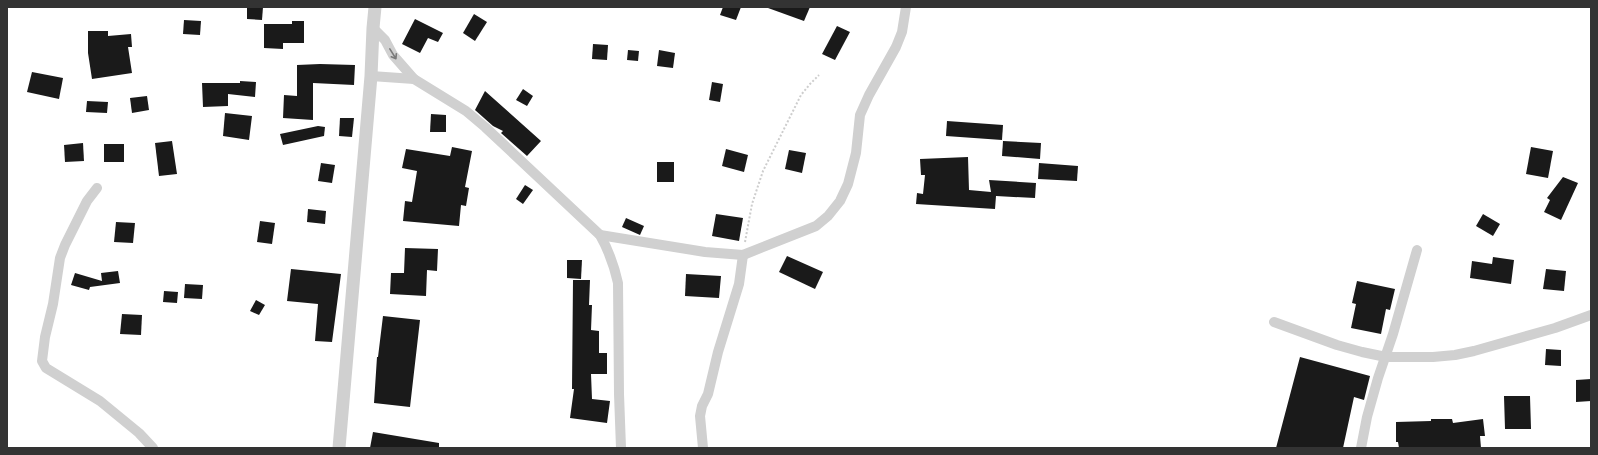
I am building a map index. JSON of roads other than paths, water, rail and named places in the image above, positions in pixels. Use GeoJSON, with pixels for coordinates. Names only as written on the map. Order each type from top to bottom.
{"type":"FeatureCollection","features":[{"type":"Feature","properties":{"kind":"street"},"geometry":{"type":"LineString","coordinates":[[339,448],[371,76],[375,7]]}},
{"type":"Feature","properties":{"kind":"street"},"geometry":{"type":"LineString","coordinates":[[600,235],[705,252],[743,255],[816,226],[828,216],[840,202],[848,184],[856,153],[860,115],[869,95],[896,47],[902,32],[906,7]]}},
{"type":"Feature","properties":{"kind":"street"},"geometry":{"type":"LineString","coordinates":[[373,28],[385,40],[393,55],[414,79],[466,111],[600,235],[610,253],[618,283],[621,448]]}},
{"type":"Feature","properties":{"kind":"street"},"geometry":{"type":"LineString","coordinates":[[371,76],[414,79]]}},
{"type":"Feature","properties":{"kind":"street"},"geometry":{"type":"LineString","coordinates":[[97,188],[87,202],[64,245],[60,258],[53,304],[45,337],[42,361],[46,368],[100,401],[139,433],[152,448]]}},
{"type":"Feature","properties":{"kind":"street"},"geometry":{"type":"LineString","coordinates":[[1361,448],[1367,417],[1378,378],[1386,357],[1417,250]]}},
{"type":"Feature","properties":{"kind":"street"},"geometry":{"type":"LineString","coordinates":[[702,448],[700,416],[702,406],[708,394],[718,352],[740,284],[743,255]]}},
{"type":"Feature","properties":{"kind":"street"},"geometry":{"type":"LineString","coordinates":[[1274,322],[1337,346],[1386,357],[1455,356],[1555,328],[1591,315]]}}]}
